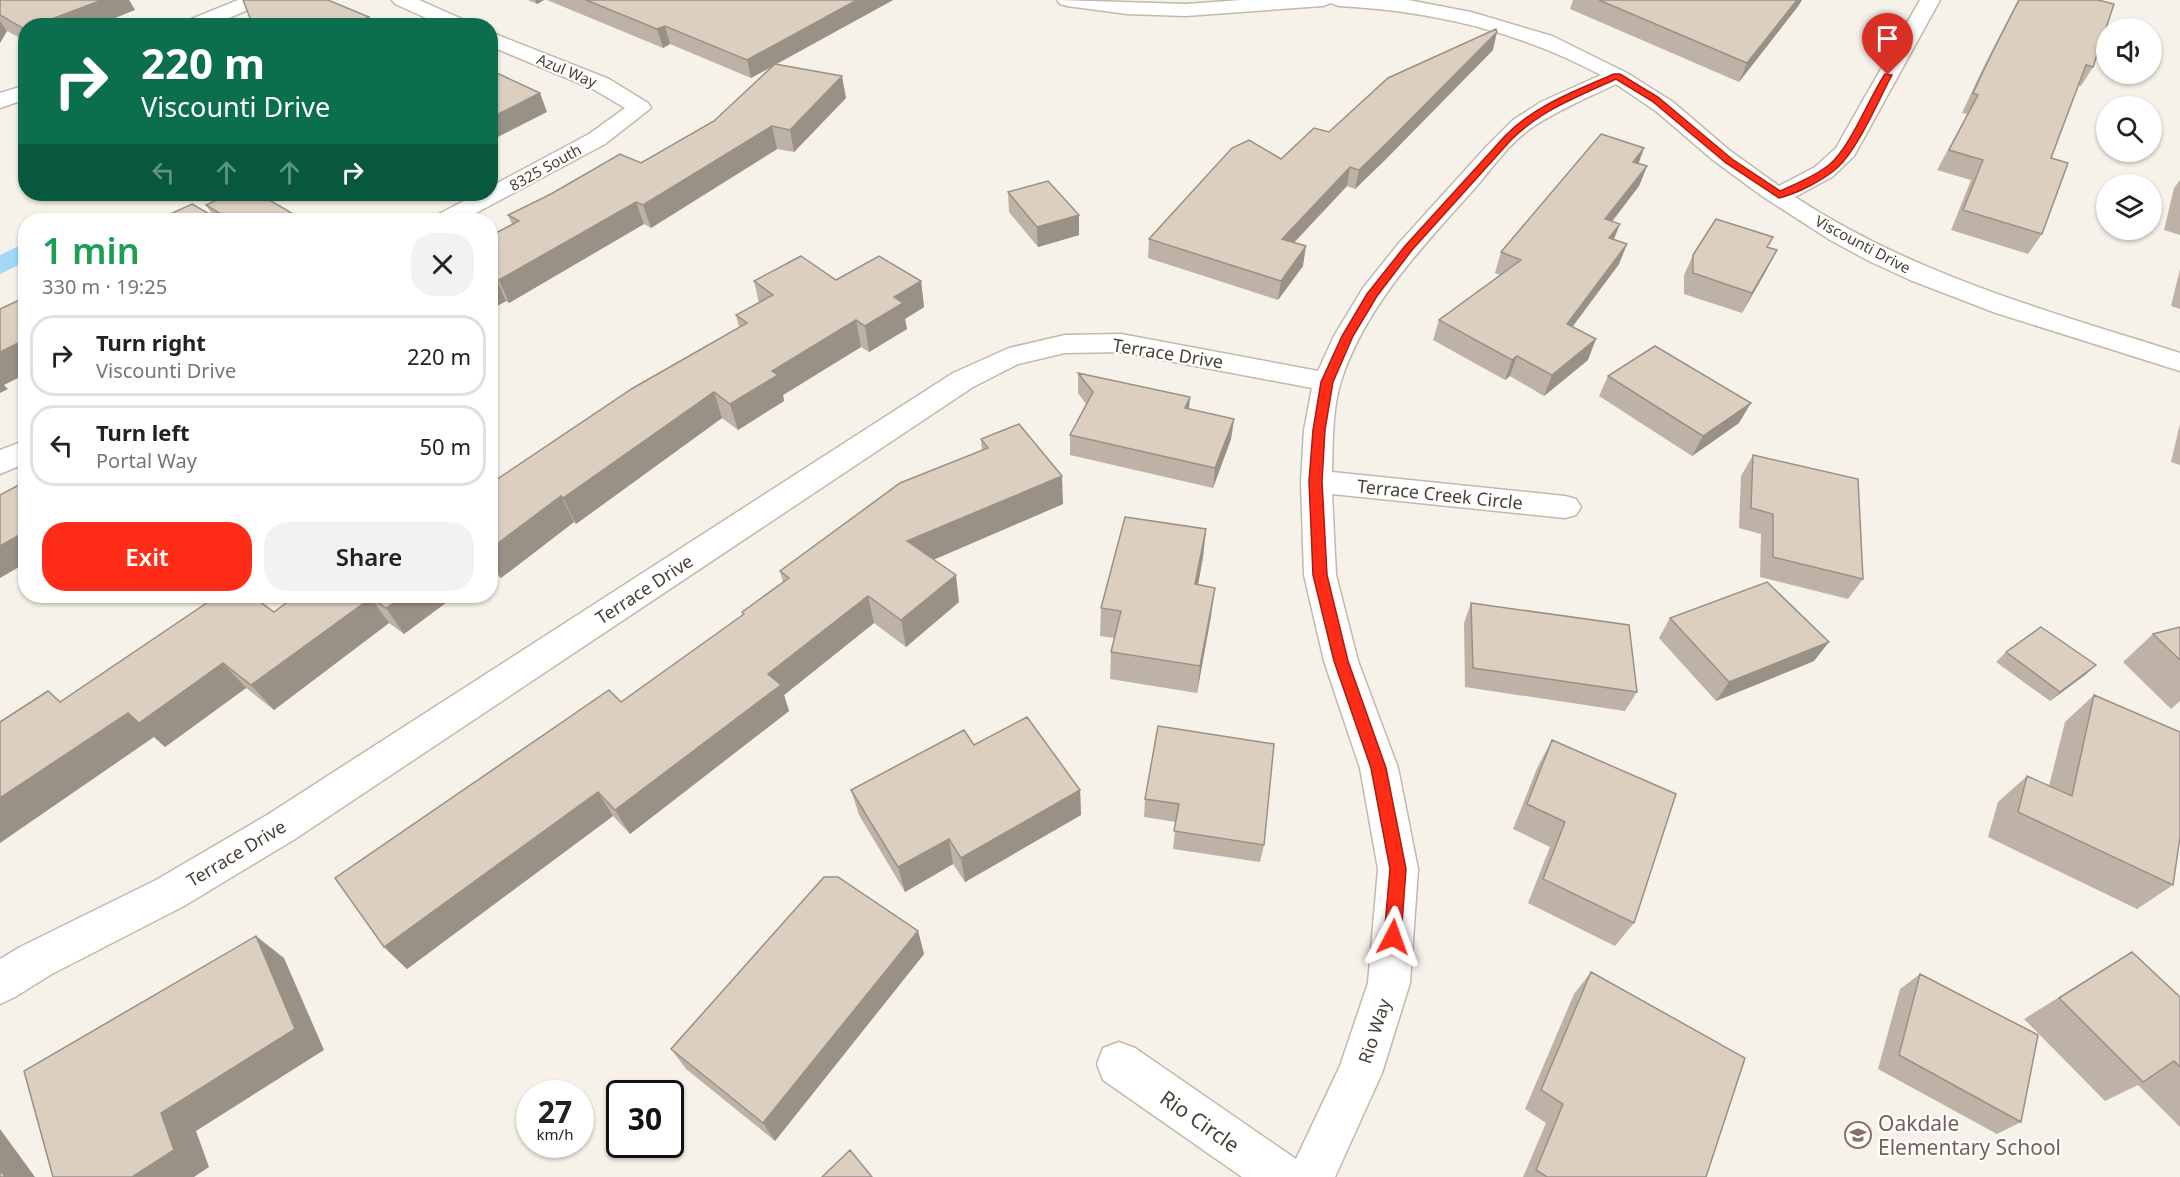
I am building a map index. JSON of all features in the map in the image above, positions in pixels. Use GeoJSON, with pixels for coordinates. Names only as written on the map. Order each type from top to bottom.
{"type":"FeatureCollection","features":[{"type":"Feature","properties":{"kind":"street"},"geometry":{"type":"LineString","coordinates":[[211,18],[255,0]]}},
{"type":"Feature","properties":{"kind":"street"},"geometry":{"type":"LineString","coordinates":[[402,0],[444,18]]}},
{"type":"Feature","properties":{"kind":"street"},"geometry":{"type":"LineString","coordinates":[[1067,0],[1127,8],[1186,10],[1323,0]]}},
{"type":"Feature","properties":{"kind":"street","name":"Viscounti Drive"},"geometry":{"type":"LineString","coordinates":[[1339,0],[1378,1],[1427,7],[1479,18],[1570,53],[1617,76],[1655,99],[1729,161],[1840,235],[1917,272],[2003,304],[2180,362]]}},
{"type":"Feature","properties":{"kind":"street"},"geometry":{"type":"LineString","coordinates":[[1779,195],[1816,178],[1834,165],[1846,151],[1930,0]]}},
{"type":"Feature","properties":{"kind":"street","name":"Azul Way"},"geometry":{"type":"LineString","coordinates":[[498,41],[601,84],[640,108]]}},
{"type":"Feature","properties":{"kind":"street","name":"Rio Way"},"geometry":{"type":"LineString","coordinates":[[1311,1177],[1360,1073],[1389,983],[1398,869],[1379,768],[1341,661],[1320,575],[1316,481],[1319,430],[1327,382],[1348,336],[1372,294],[1408,248],[1495,151],[1521,125],[1549,106],[1617,76]]}},
{"type":"Feature","properties":{"kind":"street"},"geometry":{"type":"LineString","coordinates":[[0,101],[18,94]]}},
{"type":"Feature","properties":{"kind":"street","name":"8325 South"},"geometry":{"type":"LineString","coordinates":[[498,192],[597,139],[640,108]]}},
{"type":"Feature","properties":{"kind":"street","name":"8325 South"},"geometry":{"type":"LineString","coordinates":[[459,213],[481,201]]}},
{"type":"Feature","properties":{"kind":"street","name":"Terrace Drive"},"geometry":{"type":"LineString","coordinates":[[0,983],[35,961],[170,892],[281,827],[963,380],[1009,357],[1065,344],[1121,343],[1327,382]]}},
{"type":"Feature","properties":{"kind":"street"},"geometry":{"type":"LineString","coordinates":[[0,463],[18,454]]}},
{"type":"Feature","properties":{"kind":"street","name":"Terrace Creek Circle"},"geometry":{"type":"LineString","coordinates":[[1316,481],[1565,507]]}},
{"type":"Feature","properties":{"kind":"street","name":"Rio Circle"},"geometry":{"type":"LineString","coordinates":[[1119,1064],[1282,1177]]}},
{"type":"Feature","properties":{"kind":"water"},"geometry":{"type":"Polygon","coordinates":[[[18,246],[18,265],[0,274],[0,255],[18,246]]]}},
{"type":"Feature","properties":{"kind":"building"},"geometry":{"type":"Polygon","coordinates":[[[0,0],[102,0],[54,18],[18,18],[18,26],[0,15],[0,0]]]}},
{"type":"Feature","properties":{"kind":"building"},"geometry":{"type":"Polygon","coordinates":[[[243,0],[328,0],[369,17],[367,18],[250,18],[243,0]]]}},
{"type":"Feature","properties":{"kind":"building"},"geometry":{"type":"Polygon","coordinates":[[[586,0],[857,0],[747,60],[665,26],[657,29],[586,0]]]}},
{"type":"Feature","properties":{"kind":"building"},"geometry":{"type":"Polygon","coordinates":[[[1599,0],[1797,0],[1747,63],[1599,0]]]}},
{"type":"Feature","properties":{"kind":"building"},"geometry":{"type":"Polygon","coordinates":[[[2019,0],[2098,0],[2114,4],[2109,18],[2096,18],[2096,58],[2093,67],[2086,65],[2051,158],[2068,163],[2042,234],[1963,210],[1983,160],[1949,150],[1978,95],[1973,93],[2019,0]]]}},
{"type":"Feature","properties":{"kind":"building"},"geometry":{"type":"Polygon","coordinates":[[[1496,29],[1497,32],[1389,141],[1359,170],[1350,167],[1282,239],[1306,246],[1281,281],[1149,239],[1232,148],[1249,140],[1281,159],[1314,128],[1329,132],[1388,78],[1496,29]]]}},
{"type":"Feature","properties":{"kind":"building"},"geometry":{"type":"Polygon","coordinates":[[[775,64],[842,76],[790,130],[772,126],[643,205],[636,202],[498,279],[498,232],[519,221],[508,215],[551,194],[620,154],[641,163],[714,121],[775,64]]]}},
{"type":"Feature","properties":{"kind":"building"},"geometry":{"type":"Polygon","coordinates":[[[498,74],[540,93],[498,114],[498,74]]]}},
{"type":"Feature","properties":{"kind":"building"},"geometry":{"type":"Polygon","coordinates":[[[1601,134],[1644,148],[1633,162],[1647,166],[1605,219],[1620,224],[1609,238],[1627,244],[1567,324],[1596,339],[1552,375],[1517,356],[1512,360],[1439,320],[1521,260],[1501,252],[1601,134]]]}},
{"type":"Feature","properties":{"kind":"building"},"geometry":{"type":"Polygon","coordinates":[[[1048,181],[1079,215],[1037,227],[1008,192],[1048,181]]]}},
{"type":"Feature","properties":{"kind":"building"},"geometry":{"type":"Polygon","coordinates":[[[214,201],[271,201],[292,213],[219,213],[206,205],[214,201]]]}},
{"type":"Feature","properties":{"kind":"building"},"geometry":{"type":"Polygon","coordinates":[[[192,204],[208,213],[172,213],[192,204]]]}},
{"type":"Feature","properties":{"kind":"building"},"geometry":{"type":"Polygon","coordinates":[[[1716,219],[1773,237],[1767,247],[1777,250],[1752,293],[1693,273],[1693,255],[1716,219]]]}},
{"type":"Feature","properties":{"kind":"building"},"geometry":{"type":"Polygon","coordinates":[[[801,256],[836,280],[879,256],[921,281],[894,297],[903,303],[865,326],[856,320],[772,371],[778,375],[730,404],[714,392],[563,498],[561,496],[498,543],[498,479],[633,388],[747,323],[736,315],[773,295],[754,281],[801,256]]]}},
{"type":"Feature","properties":{"kind":"building"},"geometry":{"type":"Polygon","coordinates":[[[18,301],[18,343],[0,352],[0,309],[18,301]]]}},
{"type":"Feature","properties":{"kind":"building"},"geometry":{"type":"Polygon","coordinates":[[[1655,346],[1751,403],[1703,436],[1608,376],[1655,346]]]}},
{"type":"Feature","properties":{"kind":"building"},"geometry":{"type":"Polygon","coordinates":[[[1078,373],[1190,397],[1185,408],[1234,419],[1215,468],[1070,435],[1093,392],[1078,373]]]}},
{"type":"Feature","properties":{"kind":"building"},"geometry":{"type":"Polygon","coordinates":[[[1019,424],[1062,476],[907,541],[956,575],[901,620],[868,596],[768,674],[781,685],[615,810],[598,792],[384,947],[335,878],[609,690],[621,702],[744,614],[742,612],[789,578],[780,571],[900,483],[988,448],[981,439],[1019,424]]]}},
{"type":"Feature","properties":{"kind":"building"},"geometry":{"type":"Polygon","coordinates":[[[1753,455],[1858,479],[1863,579],[1773,557],[1773,514],[1751,508],[1753,455]]]}},
{"type":"Feature","properties":{"kind":"building"},"geometry":{"type":"Polygon","coordinates":[[[18,485],[18,536],[0,546],[0,495],[18,485]]]}},
{"type":"Feature","properties":{"kind":"building"},"geometry":{"type":"Polygon","coordinates":[[[1125,517],[1206,529],[1195,584],[1215,588],[1200,666],[1111,652],[1121,611],[1101,608],[1125,517]]]}},
{"type":"Feature","properties":{"kind":"building"},"geometry":{"type":"Polygon","coordinates":[[[1767,582],[1829,642],[1729,682],[1670,618],[1767,582]]]}},
{"type":"Feature","properties":{"kind":"building"},"geometry":{"type":"Polygon","coordinates":[[[207,603],[262,603],[274,612],[286,603],[364,603],[251,685],[223,663],[139,723],[128,713],[0,798],[0,722],[48,691],[60,702],[207,603]]]}},
{"type":"Feature","properties":{"kind":"building"},"geometry":{"type":"Polygon","coordinates":[[[378,603],[394,603],[386,608],[378,603]]]}},
{"type":"Feature","properties":{"kind":"building"},"geometry":{"type":"Polygon","coordinates":[[[1471,603],[1629,625],[1637,692],[1473,668],[1471,603]]]}},
{"type":"Feature","properties":{"kind":"building"},"geometry":{"type":"Polygon","coordinates":[[[2041,627],[2096,665],[2060,692],[2006,652],[2041,627]]]}},
{"type":"Feature","properties":{"kind":"building"},"geometry":{"type":"Polygon","coordinates":[[[2180,627],[2180,660],[2153,634],[2180,627]]]}},
{"type":"Feature","properties":{"kind":"building"},"geometry":{"type":"Polygon","coordinates":[[[2094,695],[2180,732],[2180,837],[2173,885],[2018,812],[2027,776],[2072,796],[2094,695]]]}},
{"type":"Feature","properties":{"kind":"building"},"geometry":{"type":"Polygon","coordinates":[[[1027,717],[1080,790],[961,858],[949,839],[898,867],[851,790],[964,730],[974,745],[1027,717]]]}},
{"type":"Feature","properties":{"kind":"building"},"geometry":{"type":"Polygon","coordinates":[[[1158,726],[1274,744],[1264,845],[1174,831],[1179,804],[1145,799],[1158,726]]]}},
{"type":"Feature","properties":{"kind":"building"},"geometry":{"type":"Polygon","coordinates":[[[1552,740],[1676,794],[1634,923],[1543,879],[1565,822],[1527,804],[1552,740]]]}},
{"type":"Feature","properties":{"kind":"building"},"geometry":{"type":"Polygon","coordinates":[[[824,877],[838,877],[918,931],[763,1123],[671,1049],[824,877]]]}},
{"type":"Feature","properties":{"kind":"building"},"geometry":{"type":"Polygon","coordinates":[[[256,936],[295,1029],[161,1113],[174,1150],[132,1177],[53,1177],[24,1071],[256,936]]]}},
{"type":"Feature","properties":{"kind":"building"},"geometry":{"type":"Polygon","coordinates":[[[2132,952],[2180,997],[2180,1067],[2174,1061],[2143,1082],[2059,998],[2132,952]]]}},
{"type":"Feature","properties":{"kind":"building"},"geometry":{"type":"Polygon","coordinates":[[[1591,972],[1745,1058],[1706,1177],[1547,1177],[1536,1170],[1563,1104],[1541,1090],[1591,972]]]}},
{"type":"Feature","properties":{"kind":"building"},"geometry":{"type":"Polygon","coordinates":[[[1920,974],[2038,1035],[2021,1122],[1899,1055],[1920,974]]]}},
{"type":"Feature","properties":{"kind":"building"},"geometry":{"type":"Polygon","coordinates":[[[850,1150],[872,1177],[822,1177],[850,1150]]]}},
{"type":"Feature","properties":{"kind":"place","name":"Oakdale Elementary School"},"geometry":{"type":"Point","coordinates":[1858,1135]}},
{"type":"Feature","properties":{"kind":"route"},"geometry":{"type":"LineString","coordinates":[[1393,937],[1398,869],[1379,768],[1341,661],[1320,575],[1316,481],[1319,430],[1327,382],[1348,336],[1372,294],[1408,248],[1521,125],[1549,106],[1617,76],[1655,99],[1729,161],[1779,195],[1816,178],[1834,165],[1846,151],[1888,75]]}}]}
